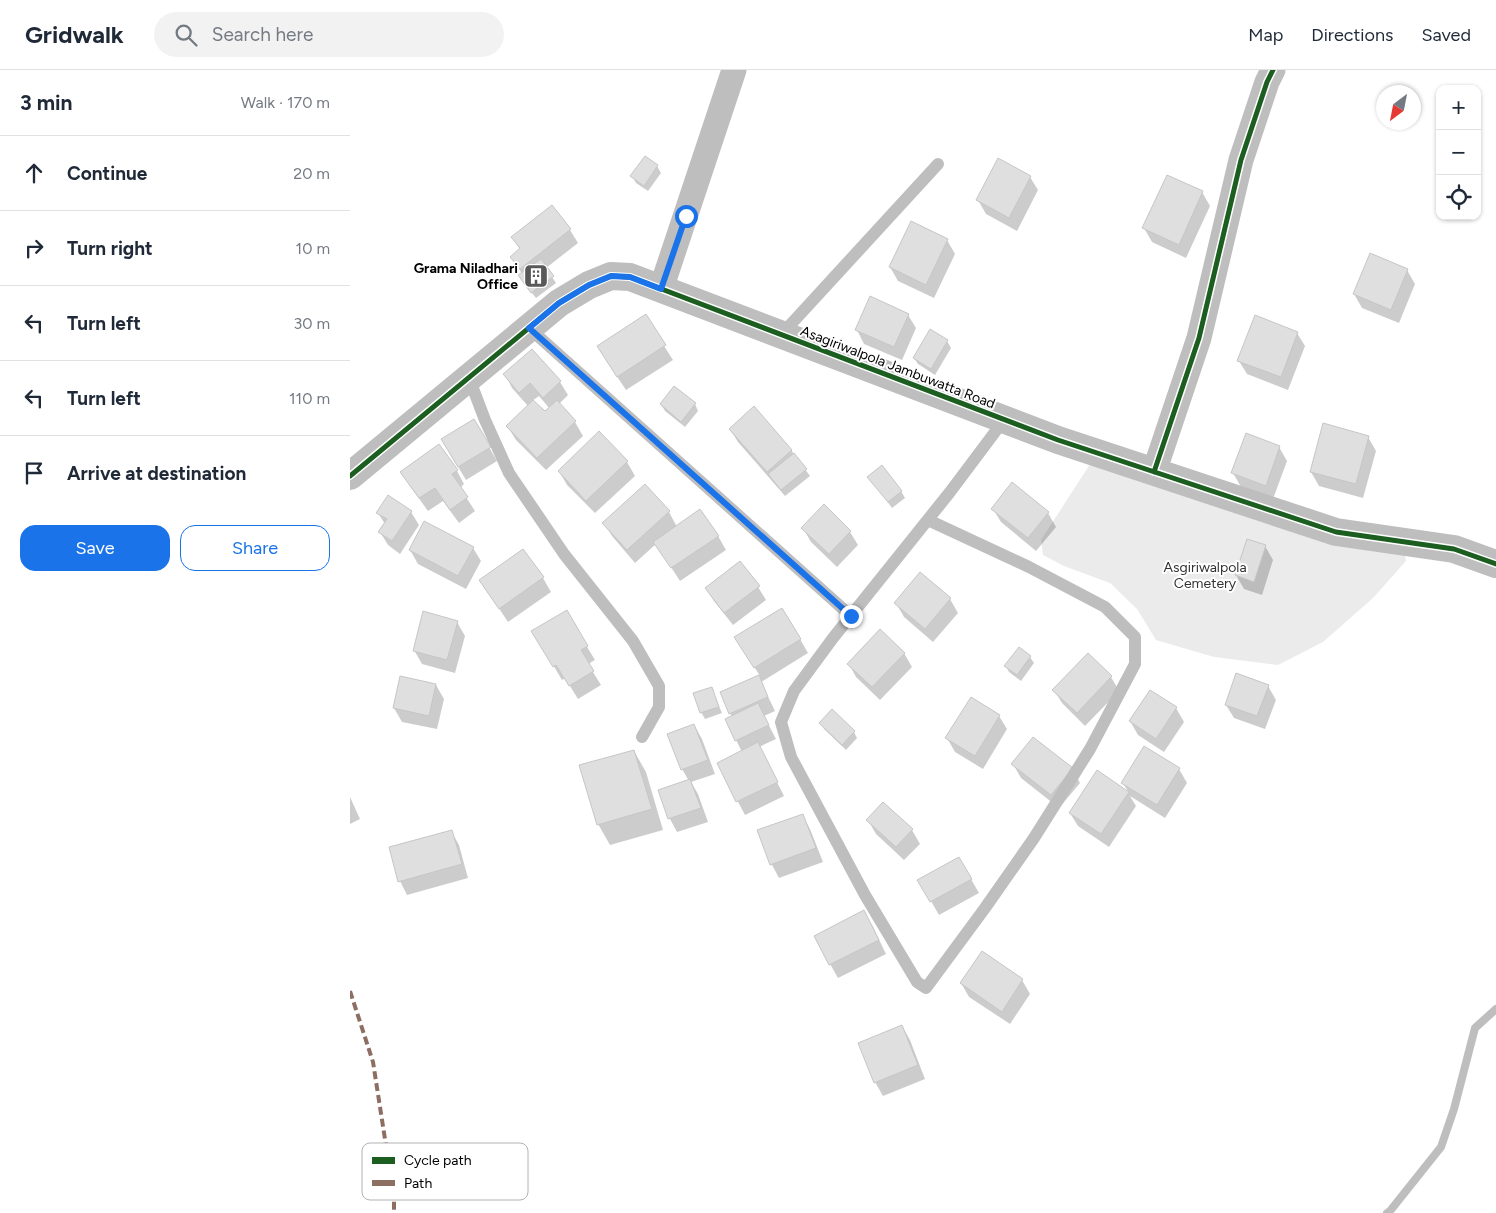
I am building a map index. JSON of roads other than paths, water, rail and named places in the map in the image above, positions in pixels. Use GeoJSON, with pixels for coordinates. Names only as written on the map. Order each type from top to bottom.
{"type":"FeatureCollection","features":[{"type":"Feature","properties":{"kind":"street"},"geometry":{"type":"LineString","coordinates":[[661,289],[734,70]]}},
{"type":"Feature","properties":{"kind":"street"},"geometry":{"type":"LineString","coordinates":[[1154,472],[1199,338],[1241,160],[1267,82],[1273,70]]}},
{"type":"Feature","properties":{"kind":"street","name":"Asagiriwalpola Jambuwatta Road"},"geometry":{"type":"LineString","coordinates":[[350,476],[559,303],[589,285],[611,276],[630,277],[1004,420],[1154,472],[1336,532],[1454,549],[1496,564]]}},
{"type":"Feature","properties":{"kind":"lane"},"geometry":{"type":"LineString","coordinates":[[781,334],[938,164]]}},
{"type":"Feature","properties":{"kind":"lane"},"geometry":{"type":"LineString","coordinates":[[529,328],[851,616]]}},
{"type":"Feature","properties":{"kind":"lane"},"geometry":{"type":"LineString","coordinates":[[469,378],[485,420],[509,473],[564,554],[633,641],[659,686],[659,707],[642,737]]}},
{"type":"Feature","properties":{"kind":"lane"},"geometry":{"type":"LineString","coordinates":[[928,520],[1029,567],[1105,607],[1135,637],[1135,664],[1090,749],[1034,838],[986,908],[926,988],[917,982],[865,895],[791,757],[781,722],[794,691],[1004,420]]}},
{"type":"Feature","properties":{"kind":"waterway"},"geometry":{"type":"LineString","coordinates":[[1387,1213],[1441,1147],[1454,1109],[1475,1028],[1496,1009]]}},
{"type":"Feature","properties":{"kind":"place","name":"Grama Niladhari Office"},"geometry":{"type":"Point","coordinates":[536,276]}},
{"type":"Feature","properties":{"kind":"park label","name":"Asgiriwalpola Cemetery"},"geometry":{"type":"Point","coordinates":[1205,576]}}]}
